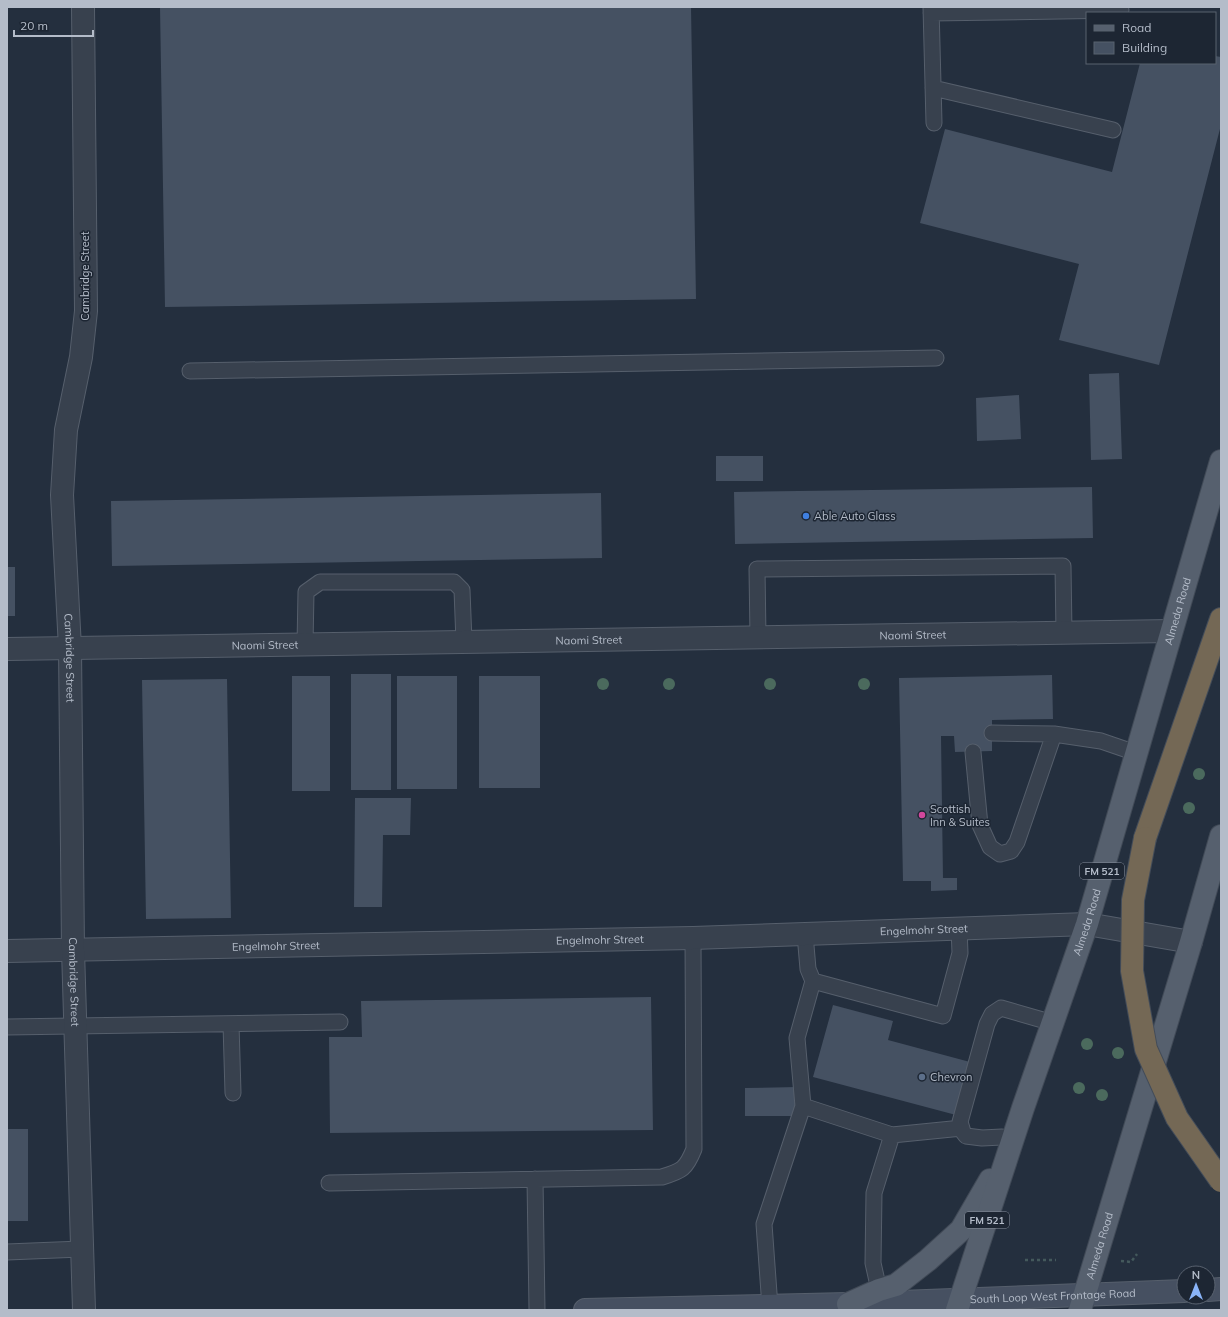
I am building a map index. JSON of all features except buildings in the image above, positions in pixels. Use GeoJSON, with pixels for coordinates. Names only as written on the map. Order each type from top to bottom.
{"type":"FeatureCollection","features":[{"type":"Feature","properties":{"kind":"highway"},"geometry":{"type":"LineString","coordinates":[[1221,620],[1145,838],[1133,900],[1132,972],[1146,1048],[1177,1118],[1221,1181]]}},
{"type":"Feature","properties":{"kind":"main road","name":"Almeda Road"},"geometry":{"type":"LineString","coordinates":[[959,1305],[1013,1140],[1087,924],[1221,461]]}},
{"type":"Feature","properties":{"kind":"main road","name":"Almeda Road"},"geometry":{"type":"LineString","coordinates":[[1083,1302],[1191,942],[1221,836]]}},
{"type":"Feature","properties":{"kind":"main road"},"geometry":{"type":"LineString","coordinates":[[848,1304],[879,1290],[896,1285],[928,1260],[961,1230],[1013,1140]]}},
{"type":"Feature","properties":{"kind":"main road","name":"South Loop West Frontage Road"},"geometry":{"type":"LineString","coordinates":[[585,1310],[775,1308],[848,1304],[959,1305],[1083,1302],[1176,1292]]}},
{"type":"Feature","properties":{"kind":"street","name":"Cambridge Street"},"geometry":{"type":"LineString","coordinates":[[83,7],[86,310],[81,357],[66,430],[62,495],[70,648],[73,950],[84,1310]]}},
{"type":"Feature","properties":{"kind":"street","name":"Naomi Street"},"geometry":{"type":"LineString","coordinates":[[7,649],[1171,631]]}},
{"type":"Feature","properties":{"kind":"street","name":"Engelmohr Street"},"geometry":{"type":"LineString","coordinates":[[7,951],[693,938],[1087,924],[1191,942]]}},
{"type":"Feature","properties":{"kind":"lane"},"geometry":{"type":"LineString","coordinates":[[934,122],[931,10],[1121,10]]}},
{"type":"Feature","properties":{"kind":"lane"},"geometry":{"type":"LineString","coordinates":[[933,88],[1114,130]]}},
{"type":"Feature","properties":{"kind":"lane"},"geometry":{"type":"LineString","coordinates":[[190,371],[936,358]]}},
{"type":"Feature","properties":{"kind":"lane"},"geometry":{"type":"LineString","coordinates":[[758,637],[757,569],[1063,566],[1064,632]]}},
{"type":"Feature","properties":{"kind":"lane"},"geometry":{"type":"LineString","coordinates":[[305,645],[306,592],[320,582],[454,582],[462,590],[464,642]]}},
{"type":"Feature","properties":{"kind":"lane"},"geometry":{"type":"LineString","coordinates":[[992,733],[1054,734],[1101,741],[1136,754]]}},
{"type":"Feature","properties":{"kind":"lane"},"geometry":{"type":"LineString","coordinates":[[973,752],[980,825],[990,847],[1000,854],[1011,851],[1017,842],[1054,734]]}},
{"type":"Feature","properties":{"kind":"lane"},"geometry":{"type":"LineString","coordinates":[[813,981],[943,1016],[960,953],[959,928]]}},
{"type":"Feature","properties":{"kind":"lane"},"geometry":{"type":"LineString","coordinates":[[775,1308],[764,1224],[803,1106],[797,1038],[813,981],[808,969],[805,934]]}},
{"type":"Feature","properties":{"kind":"lane"},"geometry":{"type":"LineString","coordinates":[[329,1182],[662,1177],[679,1172],[689,1162],[694,1149],[693,938]]}},
{"type":"Feature","properties":{"kind":"lane"},"geometry":{"type":"LineString","coordinates":[[1013,1140],[1002,1137],[982,1138],[966,1136],[960,1122],[986,1024],[992,1014],[1001,1008],[1053,1023]]}},
{"type":"Feature","properties":{"kind":"lane"},"geometry":{"type":"LineString","coordinates":[[7,1027],[340,1022]]}},
{"type":"Feature","properties":{"kind":"lane"},"geometry":{"type":"LineString","coordinates":[[231,1024],[234,1093]]}},
{"type":"Feature","properties":{"kind":"lane"},"geometry":{"type":"LineString","coordinates":[[803,1106],[892,1135],[962,1128]]}},
{"type":"Feature","properties":{"kind":"lane"},"geometry":{"type":"LineString","coordinates":[[879,1290],[873,1263],[874,1193],[892,1135]]}},
{"type":"Feature","properties":{"kind":"lane"},"geometry":{"type":"LineString","coordinates":[[535,1180],[537,1310]]}},
{"type":"Feature","properties":{"kind":"lane"},"geometry":{"type":"LineString","coordinates":[[7,1252],[82,1249]]}},
{"type":"Feature","properties":{"kind":"path"},"geometry":{"type":"LineString","coordinates":[[1117,1261],[1131,1262],[1137,1254]]}},
{"type":"Feature","properties":{"kind":"path"},"geometry":{"type":"LineString","coordinates":[[1025,1260],[1056,1260]]}},
{"type":"Feature","properties":{"kind":"place","name":"Able Auto Glass"},"geometry":{"type":"Point","coordinates":[806,516]}},
{"type":"Feature","properties":{"kind":"place","name":"Scottish Inn & Suites"},"geometry":{"type":"Point","coordinates":[922,815]}},
{"type":"Feature","properties":{"kind":"place","name":"Chevron"},"geometry":{"type":"Point","coordinates":[922,1077]}}]}
